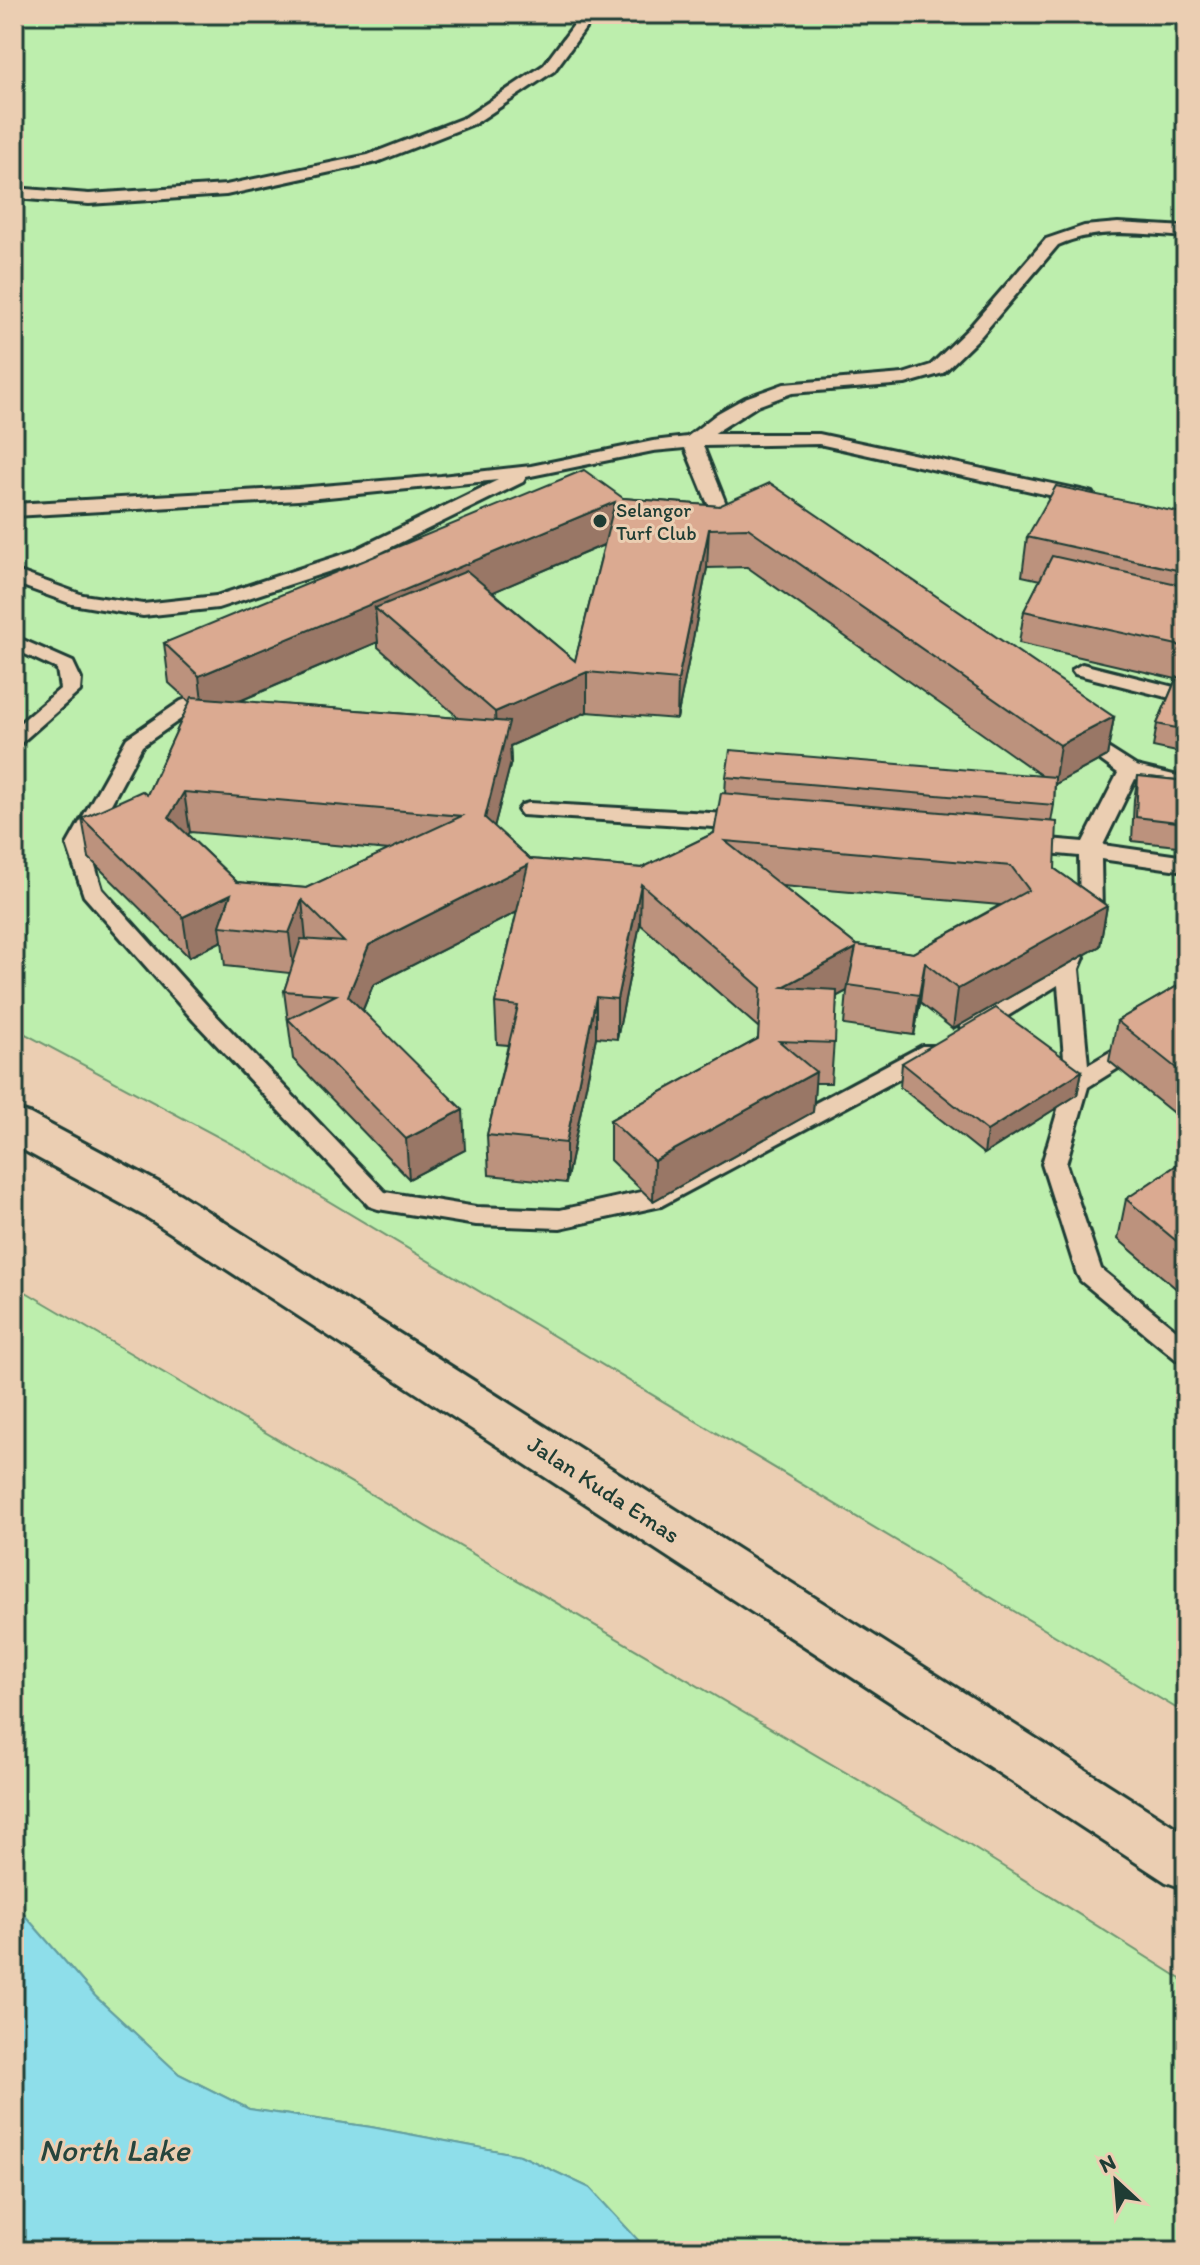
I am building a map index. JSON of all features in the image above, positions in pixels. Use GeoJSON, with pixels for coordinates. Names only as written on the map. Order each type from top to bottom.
{"type":"FeatureCollection","features":[{"type":"Feature","properties":{"kind":"street","name":"Jalan Kuda Emas"},"geometry":{"type":"LineString","coordinates":[[14,1125],[164,1206],[1186,1864]]}},
{"type":"Feature","properties":{"kind":"lane"},"geometry":{"type":"LineString","coordinates":[[14,193],[89,199],[226,190],[372,159],[471,120],[549,68],[583,22],[584,14]]}},
{"type":"Feature","properties":{"kind":"lane"},"geometry":{"type":"LineString","coordinates":[[692,442],[724,417],[751,402],[790,388],[905,379],[937,369],[975,332],[1052,242],[1068,233],[1095,228],[1186,232]]}},
{"type":"Feature","properties":{"kind":"lane"},"geometry":{"type":"LineString","coordinates":[[14,510],[298,494],[531,471],[653,446],[729,438],[819,439],[1110,502]]}},
{"type":"Feature","properties":{"kind":"lane"},"geometry":{"type":"LineString","coordinates":[[692,442],[727,511],[692,513]]}},
{"type":"Feature","properties":{"kind":"lane"},"geometry":{"type":"LineString","coordinates":[[14,576],[79,600],[143,610],[218,602],[360,555],[531,471],[568,482]]}},
{"type":"Feature","properties":{"kind":"lane"},"geometry":{"type":"LineString","coordinates":[[14,642],[66,666],[71,679],[70,691],[14,739]]}},
{"type":"Feature","properties":{"kind":"lane"},"geometry":{"type":"LineString","coordinates":[[1082,670],[1186,696]]}},
{"type":"Feature","properties":{"kind":"lane"},"geometry":{"type":"LineString","coordinates":[[231,687],[188,705],[134,742],[78,845],[92,891],[202,1015],[378,1200],[476,1216],[560,1219],[661,1197],[892,1075],[1068,969]]}},
{"type":"Feature","properties":{"kind":"lane"},"geometry":{"type":"LineString","coordinates":[[1068,728],[1129,771],[1186,785]]}},
{"type":"Feature","properties":{"kind":"lane"},"geometry":{"type":"LineString","coordinates":[[1129,771],[1090,850],[1091,915],[1068,969],[1078,1082],[1054,1164],[1090,1274],[1186,1353]]}},
{"type":"Feature","properties":{"kind":"lane"},"geometry":{"type":"LineString","coordinates":[[529,810],[762,823]]}},
{"type":"Feature","properties":{"kind":"lane"},"geometry":{"type":"LineString","coordinates":[[1011,842],[1186,864]]}},
{"type":"Feature","properties":{"kind":"lane"},"geometry":{"type":"LineString","coordinates":[[1078,1082],[1186,1015]]}},
{"type":"Feature","properties":{"kind":"green space","name":"Selangor Turf Club"},"geometry":{"type":"Polygon","coordinates":[[[14,14],[1186,14],[1186,1714],[243,1150],[14,1028],[14,14]]]}},
{"type":"Feature","properties":{"kind":"green space"},"geometry":{"type":"Polygon","coordinates":[[[14,1285],[961,1840],[1186,1982],[1186,2251],[648,2251],[590,2188],[520,2155],[371,2127],[249,2109],[179,2074],[95,1996],[14,1903],[14,1285]]]}},
{"type":"Feature","properties":{"kind":"water","name":"North Lake"},"geometry":{"type":"Polygon","coordinates":[[[14,1903],[95,1996],[179,2074],[249,2109],[371,2127],[520,2155],[590,2188],[648,2251],[14,2251],[14,1903]]]}},
{"type":"Feature","properties":{"kind":"building"},"geometry":{"type":"Polygon","coordinates":[[[584,470],[623,498],[719,506],[770,483],[1114,717],[1060,745],[748,528],[709,529],[678,680],[587,672],[495,712],[375,608],[467,571],[575,661],[615,502],[199,676],[164,643],[584,470]]]}},
{"type":"Feature","properties":{"kind":"building"},"geometry":{"type":"Polygon","coordinates":[[[1056,486],[1186,514],[1186,572],[1027,537],[1056,486]]]}},
{"type":"Feature","properties":{"kind":"building"},"geometry":{"type":"Polygon","coordinates":[[[1052,556],[1186,586],[1186,647],[1024,611],[1052,556]]]}},
{"type":"Feature","properties":{"kind":"building"},"geometry":{"type":"Polygon","coordinates":[[[1177,677],[1186,679],[1186,730],[1157,724],[1177,677]]]}},
{"type":"Feature","properties":{"kind":"building"},"geometry":{"type":"Polygon","coordinates":[[[192,697],[509,722],[485,818],[530,859],[642,868],[714,833],[721,793],[1057,822],[1055,869],[1107,906],[958,989],[925,963],[919,995],[848,985],[856,948],[783,987],[837,990],[835,1043],[779,1041],[816,1072],[654,1161],[610,1120],[758,1039],[761,988],[641,884],[617,999],[596,997],[566,1143],[487,1135],[518,1006],[495,1003],[528,865],[369,945],[348,996],[463,1110],[406,1139],[288,1019],[336,995],[284,991],[301,939],[344,942],[302,900],[289,933],[220,926],[231,894],[183,917],[82,818],[142,791],[147,795],[192,697]],[[184,792],[169,817],[237,882],[306,888],[462,816],[184,792]],[[725,841],[856,945],[913,953],[1029,890],[1011,866],[725,841]]]}},
{"type":"Feature","properties":{"kind":"building"},"geometry":{"type":"Polygon","coordinates":[[[730,750],[1055,777],[1054,805],[726,777],[730,750]]]}},
{"type":"Feature","properties":{"kind":"building"},"geometry":{"type":"Polygon","coordinates":[[[1138,776],[1186,781],[1186,823],[1136,817],[1138,776]]]}},
{"type":"Feature","properties":{"kind":"building"},"geometry":{"type":"Polygon","coordinates":[[[1186,981],[1186,1076],[1117,1021],[1186,981]]]}},
{"type":"Feature","properties":{"kind":"building"},"geometry":{"type":"Polygon","coordinates":[[[996,1008],[1082,1071],[987,1131],[902,1063],[996,1008]]]}},
{"type":"Feature","properties":{"kind":"building"},"geometry":{"type":"Polygon","coordinates":[[[1186,1159],[1186,1249],[1126,1199],[1186,1159]]]}},
{"type":"Feature","properties":{"kind":"place","name":"Selangor Turf Club"},"geometry":{"type":"Point","coordinates":[600,521]}}]}
